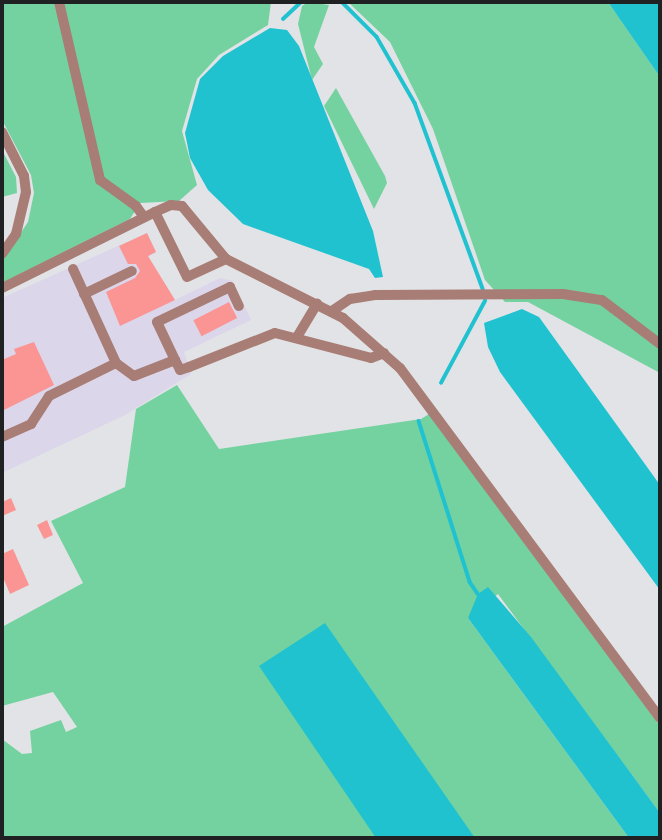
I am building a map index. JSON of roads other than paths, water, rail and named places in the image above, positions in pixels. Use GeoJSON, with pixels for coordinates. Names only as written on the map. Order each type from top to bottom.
{"type":"FeatureCollection","features":[{"type":"Feature","properties":{"kind":"lane"},"geometry":{"type":"LineString","coordinates":[[59,2],[100,180],[136,206],[144,218]]}},
{"type":"Feature","properties":{"kind":"lane"},"geometry":{"type":"LineString","coordinates":[[2,132],[24,176],[26,192],[16,234],[2,254]]}},
{"type":"Feature","properties":{"kind":"lane"},"geometry":{"type":"LineString","coordinates":[[2,289],[155,212],[171,205],[182,206],[226,259],[332,312],[384,353],[660,718]]}},
{"type":"Feature","properties":{"kind":"lane"},"geometry":{"type":"LineString","coordinates":[[155,212],[187,277],[226,259]]}},
{"type":"Feature","properties":{"kind":"lane"},"geometry":{"type":"LineString","coordinates":[[73,269],[116,363],[134,376],[175,360]]}},
{"type":"Feature","properties":{"kind":"lane"},"geometry":{"type":"LineString","coordinates":[[84,293],[132,271]]}},
{"type":"Feature","properties":{"kind":"lane"},"geometry":{"type":"LineString","coordinates":[[239,306],[230,287],[157,322],[180,370],[275,333],[371,358],[384,353]]}},
{"type":"Feature","properties":{"kind":"lane"},"geometry":{"type":"LineString","coordinates":[[332,312],[350,299],[375,295],[563,294],[602,300],[660,344]]}},
{"type":"Feature","properties":{"kind":"lane"},"geometry":{"type":"LineString","coordinates":[[297,337],[317,304]]}},
{"type":"Feature","properties":{"kind":"lane"},"geometry":{"type":"LineString","coordinates":[[2,437],[30,424],[49,396],[116,363]]}},
{"type":"Feature","properties":{"kind":"water"},"geometry":{"type":"Polygon","coordinates":[[[608,2],[660,2],[660,77],[619,18],[608,2]]]}},
{"type":"Feature","properties":{"kind":"water"},"geometry":{"type":"Polygon","coordinates":[[[270,28],[287,30],[299,46],[373,231],[383,277],[375,278],[369,269],[243,224],[208,190],[190,158],[185,133],[200,79],[223,56],[270,28]]]}},
{"type":"Feature","properties":{"kind":"water"},"geometry":{"type":"Polygon","coordinates":[[[522,309],[539,317],[660,485],[660,590],[500,372],[488,347],[484,323],[522,309]]]}},
{"type":"Feature","properties":{"kind":"water"},"geometry":{"type":"Polygon","coordinates":[[[488,587],[531,637],[660,813],[660,838],[629,838],[468,618],[478,594],[488,587]]]}},
{"type":"Feature","properties":{"kind":"water"},"geometry":{"type":"Polygon","coordinates":[[[325,623],[475,838],[376,838],[259,666],[325,623]]]}},
{"type":"Feature","properties":{"kind":"waterway"},"geometry":{"type":"LineString","coordinates":[[283,19],[301,2]]}},
{"type":"Feature","properties":{"kind":"waterway"},"geometry":{"type":"LineString","coordinates":[[342,2],[377,37],[415,103],[483,289]]}},
{"type":"Feature","properties":{"kind":"waterway"},"geometry":{"type":"LineString","coordinates":[[441,383],[485,301]]}},
{"type":"Feature","properties":{"kind":"waterway"},"geometry":{"type":"LineString","coordinates":[[419,421],[470,582],[478,594]]}}]}
